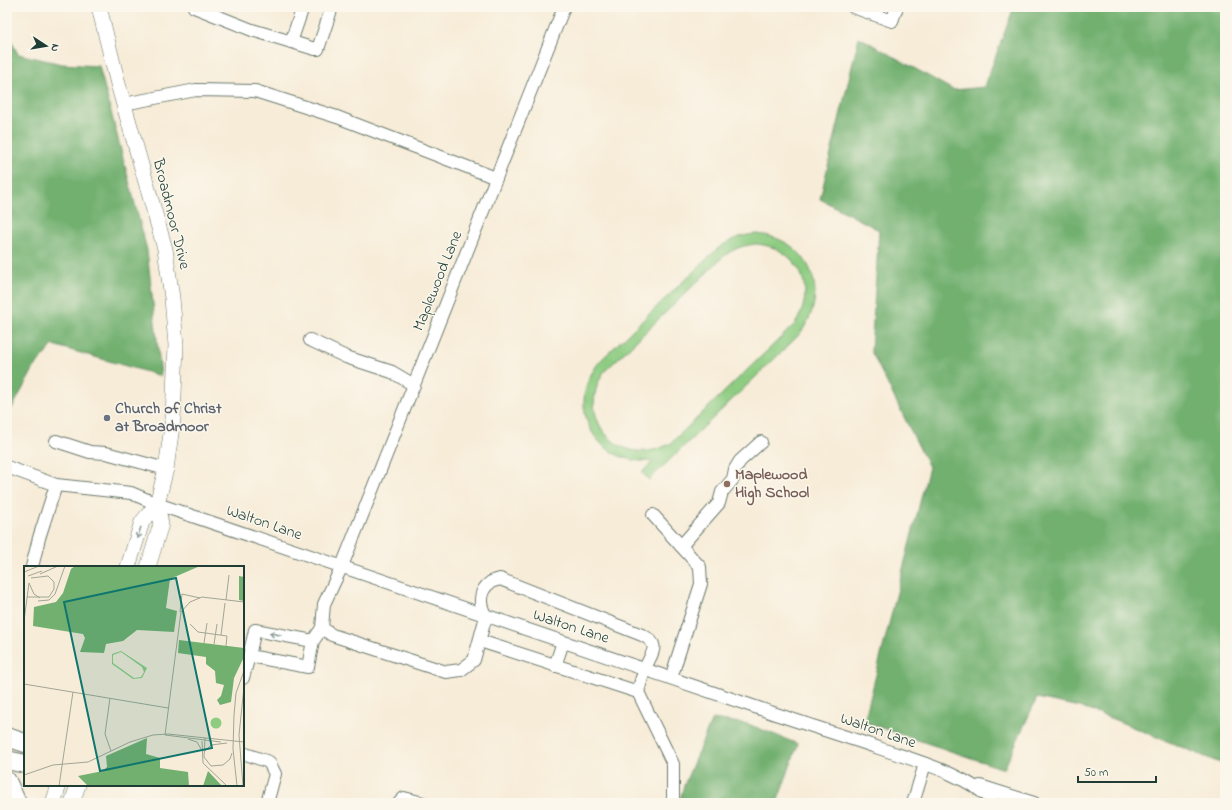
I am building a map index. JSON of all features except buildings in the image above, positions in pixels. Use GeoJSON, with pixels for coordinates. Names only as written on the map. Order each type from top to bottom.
{"type":"FeatureCollection","features":[{"type":"Feature","properties":{"kind":"highway"},"geometry":{"type":"LineString","coordinates":[[7,736],[24,733]]}},
{"type":"Feature","properties":{"kind":"highway"},"geometry":{"type":"LineString","coordinates":[[7,736],[24,743]]}},
{"type":"Feature","properties":{"kind":"highway"},"geometry":{"type":"LineString","coordinates":[[7,760],[24,764]]}},
{"type":"Feature","properties":{"kind":"highway"},"geometry":{"type":"LineString","coordinates":[[7,780],[17,803]]}},
{"type":"Feature","properties":{"kind":"main road","name":"Broadmoor Drive"},"geometry":{"type":"LineString","coordinates":[[98,7],[165,249],[172,298],[176,345],[173,419],[166,470],[157,504],[142,522],[128,566]]}},
{"type":"Feature","properties":{"kind":"main road","name":"Broadmoor Drive"},"geometry":{"type":"LineString","coordinates":[[148,566],[161,524],[157,504]]}},
{"type":"Feature","properties":{"kind":"main road"},"geometry":{"type":"LineString","coordinates":[[53,803],[59,786]]}},
{"type":"Feature","properties":{"kind":"main road"},"geometry":{"type":"LineString","coordinates":[[72,803],[78,786]]}},
{"type":"Feature","properties":{"kind":"street"},"geometry":{"type":"LineString","coordinates":[[194,7],[217,11],[252,30],[315,49],[318,49],[332,7]]}},
{"type":"Feature","properties":{"kind":"street"},"geometry":{"type":"LineString","coordinates":[[291,42],[303,7]]}},
{"type":"Feature","properties":{"kind":"street","name":"Maplewood Lane"},"geometry":{"type":"LineString","coordinates":[[322,628],[324,604],[342,566],[564,7]]}},
{"type":"Feature","properties":{"kind":"street"},"geometry":{"type":"LineString","coordinates":[[860,8],[892,21],[897,7]]}},
{"type":"Feature","properties":{"kind":"street"},"geometry":{"type":"LineString","coordinates":[[124,104],[196,90],[255,91],[337,118],[496,178]]}},
{"type":"Feature","properties":{"kind":"street"},"geometry":{"type":"LineString","coordinates":[[310,340],[346,358],[392,372],[414,385]]}},
{"type":"Feature","properties":{"kind":"street"},"geometry":{"type":"LineString","coordinates":[[56,441],[90,452],[106,453],[166,470]]}},
{"type":"Feature","properties":{"kind":"street"},"geometry":{"type":"LineString","coordinates":[[681,546],[718,503],[722,492],[733,479],[735,469],[740,461],[761,442]]}},
{"type":"Feature","properties":{"kind":"street","name":"Walton Lane"},"geometry":{"type":"LineString","coordinates":[[7,467],[56,485],[131,493],[157,504],[563,642],[645,668],[929,765],[973,784],[1034,803]]}},
{"type":"Feature","properties":{"kind":"street"},"geometry":{"type":"LineString","coordinates":[[32,566],[39,538],[56,485]]}},
{"type":"Feature","properties":{"kind":"street"},"geometry":{"type":"LineString","coordinates":[[653,515],[700,567],[701,584],[671,678]]}},
{"type":"Feature","properties":{"kind":"street"},"geometry":{"type":"LineString","coordinates":[[249,656],[308,667],[313,641],[322,628],[332,635],[446,672],[461,670],[474,660],[480,641],[486,616],[482,610],[480,599],[484,590],[490,583],[500,579],[506,581],[602,618],[650,639],[653,645],[653,651],[645,668],[638,692],[673,764],[672,803]]}},
{"type":"Feature","properties":{"kind":"street"},"geometry":{"type":"LineString","coordinates":[[244,674],[255,630],[313,641]]}},
{"type":"Feature","properties":{"kind":"street"},"geometry":{"type":"LineString","coordinates":[[480,641],[638,692]]}},
{"type":"Feature","properties":{"kind":"street"},"geometry":{"type":"LineString","coordinates":[[555,666],[563,642]]}},
{"type":"Feature","properties":{"kind":"street"},"geometry":{"type":"LineString","coordinates":[[244,753],[269,762],[275,774],[267,803]]}},
{"type":"Feature","properties":{"kind":"street"},"geometry":{"type":"LineString","coordinates":[[913,803],[929,765]]}},
{"type":"Feature","properties":{"kind":"street"},"geometry":{"type":"LineString","coordinates":[[920,803],[929,765]]}},
{"type":"Feature","properties":{"kind":"street","name":"Walton Lane"},"geometry":{"type":"LineString","coordinates":[[973,784],[995,803]]}},
{"type":"Feature","properties":{"kind":"street"},"geometry":{"type":"LineString","coordinates":[[398,803],[404,798],[424,803]]}},
{"type":"Feature","properties":{"kind":"green space"},"geometry":{"type":"Polygon","coordinates":[[[1014,7],[1225,7],[1225,765],[1113,719],[1079,707],[1037,698],[1004,769],[864,722],[929,467],[871,351],[879,230],[820,199],[859,37],[953,90],[984,87],[1014,7]]]}},
{"type":"Feature","properties":{"kind":"green space"},"geometry":{"type":"Polygon","coordinates":[[[7,33],[18,54],[62,64],[99,66],[147,250],[161,376],[53,345],[35,366],[11,410],[7,437],[7,33]]]}},
{"type":"Feature","properties":{"kind":"green space"},"geometry":{"type":"Polygon","coordinates":[[[757,234],[776,238],[792,246],[803,258],[811,272],[815,288],[814,304],[808,321],[797,337],[649,480],[642,472],[653,461],[632,460],[614,453],[600,443],[590,428],[585,412],[585,394],[590,376],[602,359],[715,251],[734,239],[757,234]],[[757,244],[742,246],[730,252],[604,372],[596,390],[594,407],[599,423],[608,436],[620,446],[636,451],[653,450],[671,443],[795,324],[802,311],[805,297],[804,284],[800,272],[794,262],[784,253],[772,247],[757,244]]]}},
{"type":"Feature","properties":{"kind":"green space"},"geometry":{"type":"Polygon","coordinates":[[[712,719],[748,724],[798,744],[777,803],[679,803],[684,785],[712,719]]]}},
{"type":"Feature","properties":{"kind":"place","name":"Church of Christ at Broadmoor"},"geometry":{"type":"Point","coordinates":[107,418]}},
{"type":"Feature","properties":{"kind":"place","name":"Maplewood High School"},"geometry":{"type":"Point","coordinates":[727,484]}}]}
